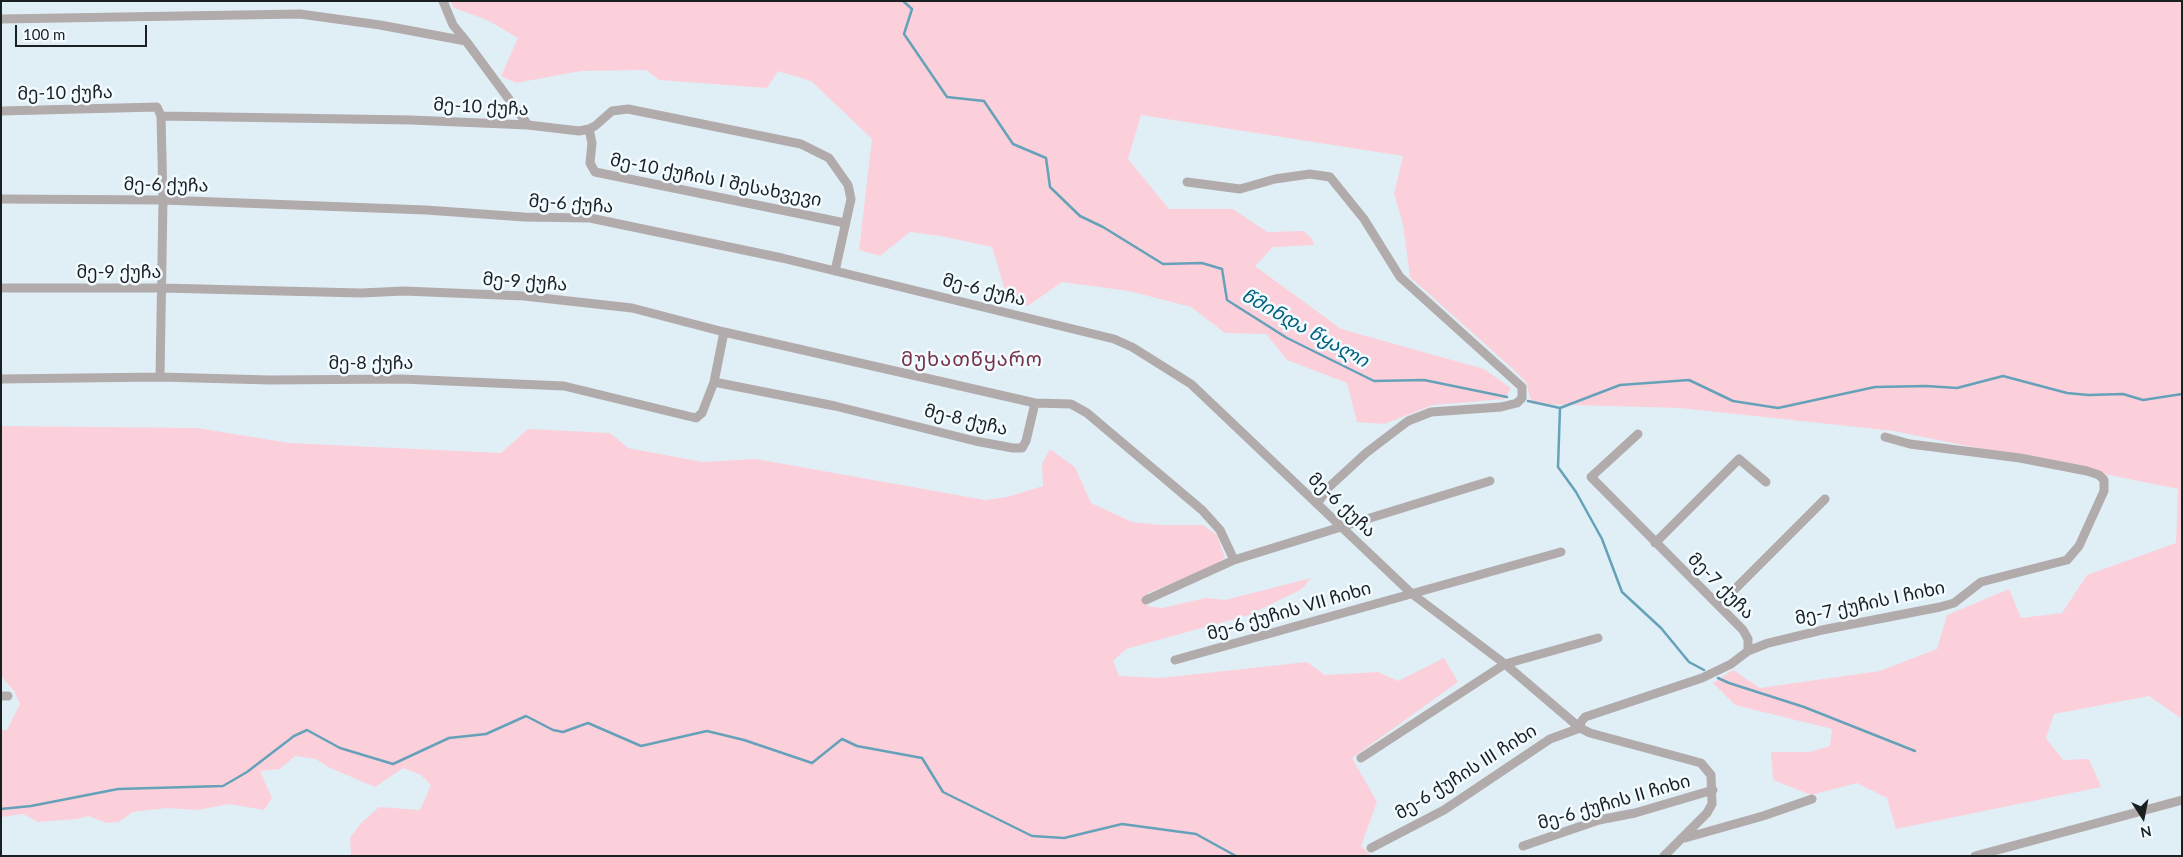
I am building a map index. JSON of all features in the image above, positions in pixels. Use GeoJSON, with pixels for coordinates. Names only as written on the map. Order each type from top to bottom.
{"type":"FeatureCollection","features":[{"type":"Feature","properties":{"kind":"street"},"geometry":{"type":"LineString","coordinates":[[443,1],[453,25],[528,125]]}},
{"type":"Feature","properties":{"kind":"street"},"geometry":{"type":"LineString","coordinates":[[1,19],[300,14],[380,25],[466,40]]}},
{"type":"Feature","properties":{"kind":"street","name":"მე-10 ქუჩა"},"geometry":{"type":"LineString","coordinates":[[1,110],[157,107],[161,116],[411,120],[528,125],[589,130]]}},
{"type":"Feature","properties":{"kind":"street"},"geometry":{"type":"LineString","coordinates":[[589,130],[612,111],[628,109],[801,144],[829,158],[848,185],[851,199],[835,271]]}},
{"type":"Feature","properties":{"kind":"street"},"geometry":{"type":"LineString","coordinates":[[160,377],[163,200],[161,116]]}},
{"type":"Feature","properties":{"kind":"street","name":"მე-10 ქუჩის I შესახვევი"},"geometry":{"type":"LineString","coordinates":[[589,130],[592,143],[590,163],[595,172],[845,223]]}},
{"type":"Feature","properties":{"kind":"street"},"geometry":{"type":"LineString","coordinates":[[1187,182],[1240,188],[1275,179],[1310,174],[1330,177],[1364,219],[1400,277],[1522,388],[1522,398],[1517,403],[1501,407],[1431,412],[1408,421],[1366,453],[1328,488],[1317,504]]}},
{"type":"Feature","properties":{"kind":"street","name":"მე-6 ქუჩა"},"geometry":{"type":"LineString","coordinates":[[1,199],[163,200],[426,210],[524,217],[590,218],[741,248],[1114,339],[1132,347],[1191,384],[1411,593],[1505,664],[1580,728],[1590,733],[1701,763],[1712,775],[1713,790]]}},
{"type":"Feature","properties":{"kind":"street","name":"მე-9 ქუჩა"},"geometry":{"type":"LineString","coordinates":[[1,288],[162,288],[361,293],[404,291],[524,296],[632,308],[724,332],[1035,403]]}},
{"type":"Feature","properties":{"kind":"street","name":"მე-8 ქუჩა"},"geometry":{"type":"LineString","coordinates":[[1,379],[160,377],[270,380],[402,379],[564,386],[696,418],[702,413],[714,382],[724,332]]}},
{"type":"Feature","properties":{"kind":"street","name":"მე-8 ქუჩა"},"geometry":{"type":"LineString","coordinates":[[714,382],[835,406],[975,441],[1013,448],[1022,448],[1026,441],[1035,403]]}},
{"type":"Feature","properties":{"kind":"street"},"geometry":{"type":"LineString","coordinates":[[1035,403],[1071,404],[1087,414],[1202,510],[1220,530],[1234,560]]}},
{"type":"Feature","properties":{"kind":"street","name":"მე-7 ქუჩა"},"geometry":{"type":"LineString","coordinates":[[1638,434],[1591,477],[1655,543],[1720,604],[1743,630],[1748,639],[1748,651]]}},
{"type":"Feature","properties":{"kind":"street","name":"მე-7 ქუჩის I ჩიხი"},"geometry":{"type":"LineString","coordinates":[[1748,651],[1768,643],[1822,630],[1940,608],[1954,603],[1981,582],[2067,560],[2079,546],[2104,491],[2104,480],[2099,474],[2087,471],[2020,458],[1910,444],[1885,438]]}},
{"type":"Feature","properties":{"kind":"street"},"geometry":{"type":"LineString","coordinates":[[1655,543],[1739,459],[1766,482]]}},
{"type":"Feature","properties":{"kind":"street"},"geometry":{"type":"LineString","coordinates":[[1146,600],[1234,560],[1490,481]]}},
{"type":"Feature","properties":{"kind":"street"},"geometry":{"type":"LineString","coordinates":[[1720,604],[1825,499]]}},
{"type":"Feature","properties":{"kind":"street","name":"მე-6 ქუჩის VII ჩიხი"},"geometry":{"type":"LineString","coordinates":[[1175,660],[1561,552]]}},
{"type":"Feature","properties":{"kind":"street"},"geometry":{"type":"LineString","coordinates":[[1361,758],[1505,664],[1598,638]]}},
{"type":"Feature","properties":{"kind":"street"},"geometry":{"type":"LineString","coordinates":[[1580,728],[1581,722],[1585,717],[1702,678],[1731,664],[1748,651]]}},
{"type":"Feature","properties":{"kind":"street","name":"მე-6 ქუჩის III ჩიხი"},"geometry":{"type":"LineString","coordinates":[[1372,848],[1444,810],[1550,739],[1580,728]]}},
{"type":"Feature","properties":{"kind":"street"},"geometry":{"type":"LineString","coordinates":[[1664,856],[1707,814],[1712,804],[1713,790]]}},
{"type":"Feature","properties":{"kind":"street","name":"მე-6 ქუჩის II ჩიხი"},"geometry":{"type":"LineString","coordinates":[[1523,846],[1599,820],[1635,813],[1713,790]]}},
{"type":"Feature","properties":{"kind":"street"},"geometry":{"type":"LineString","coordinates":[[1683,838],[1762,816],[1812,799]]}},
{"type":"Feature","properties":{"kind":"street"},"geometry":{"type":"LineString","coordinates":[[1976,856],[2182,800]]}},
{"type":"Feature","properties":{"kind":"shaded area"},"geometry":{"type":"Polygon","coordinates":[[[450,1],[2182,1],[2182,719],[2149,696],[2054,714],[2046,738],[2063,760],[2089,759],[2101,787],[1896,829],[1887,798],[1857,783],[1811,795],[1773,780],[1771,752],[1809,752],[1830,746],[1832,729],[1735,705],[1713,683],[1733,670],[1760,688],[1880,671],[1937,649],[1947,615],[2009,589],[2021,618],[2062,613],[2087,575],[2176,543],[2178,489],[1894,431],[1680,408],[1532,404],[1526,382],[1410,277],[1403,224],[1394,194],[1403,156],[1141,115],[1128,159],[1169,209],[1233,209],[1267,232],[1304,231],[1312,239],[1314,245],[1273,247],[1255,266],[1341,329],[1484,369],[1511,388],[1505,399],[1433,405],[1384,424],[1357,422],[1347,383],[1287,360],[1266,334],[1225,333],[1191,307],[1129,291],[1062,282],[1028,306],[1008,300],[992,247],[941,236],[910,232],[880,256],[859,250],[872,139],[811,81],[778,71],[767,88],[659,80],[646,70],[581,71],[516,83],[501,76],[518,38],[487,20],[454,8],[450,1]]]}},
{"type":"Feature","properties":{"kind":"shaded area"},"geometry":{"type":"Polygon","coordinates":[[[1,426],[197,428],[289,443],[501,453],[528,429],[610,433],[628,448],[702,462],[756,459],[985,500],[1007,497],[1043,486],[1042,464],[1050,449],[1075,467],[1091,503],[1132,522],[1161,525],[1203,525],[1217,535],[1225,558],[1210,568],[1148,593],[1147,606],[1162,608],[1205,598],[1225,600],[1311,578],[1302,589],[1249,615],[1126,649],[1113,661],[1119,676],[1160,678],[1307,662],[1325,675],[1378,672],[1398,681],[1444,658],[1458,682],[1352,758],[1377,802],[1361,846],[1371,856],[348,856],[351,854],[350,838],[361,823],[379,807],[420,810],[431,785],[421,775],[403,768],[375,787],[328,767],[316,759],[295,756],[280,769],[260,771],[272,798],[264,810],[229,804],[197,810],[167,808],[132,812],[119,822],[107,823],[88,816],[77,819],[38,822],[23,814],[1,817],[1,730],[7,730],[20,704],[14,691],[1,676],[1,426]]]}},
{"type":"Feature","properties":{"kind":"waterway","name":"წმინდა წყალი"},"geometry":{"type":"LineString","coordinates":[[903,1],[912,9],[904,34],[947,97],[984,101],[1013,144],[1046,158],[1050,187],[1080,216],[1103,227],[1163,264],[1202,263],[1222,269],[1227,300],[1287,338],[1374,381],[1424,380],[1507,397]]}},
{"type":"Feature","properties":{"kind":"waterway","name":"წმინდა წყალი"},"geometry":{"type":"LineString","coordinates":[[1528,401],[1560,408],[1620,385],[1689,380],[1733,401],[1778,408],[1875,387],[1926,386],[1957,388],[2003,376],[2067,393],[2088,395],[2123,394],[2143,400],[2182,394]]}},
{"type":"Feature","properties":{"kind":"waterway"},"geometry":{"type":"LineString","coordinates":[[1560,408],[1558,467],[1576,492],[1602,539],[1622,592],[1661,628],[1689,662],[1704,670]]}},
{"type":"Feature","properties":{"kind":"waterway"},"geometry":{"type":"LineString","coordinates":[[1718,678],[1804,707],[1915,751]]}},
{"type":"Feature","properties":{"kind":"waterway"},"geometry":{"type":"LineString","coordinates":[[1,809],[31,806],[118,789],[223,786],[247,772],[294,736],[307,730],[340,748],[393,764],[449,738],[486,734],[526,716],[553,730],[563,732],[588,723],[641,746],[707,731],[744,740],[812,763],[842,739],[857,746],[922,758],[943,792],[1032,836],[1064,838],[1122,824],[1196,834],[1236,856]]}},
{"type":"Feature","properties":{"kind":"district","name":"მუხათწყარო"},"geometry":{"type":"Point","coordinates":[972,360]}}]}
